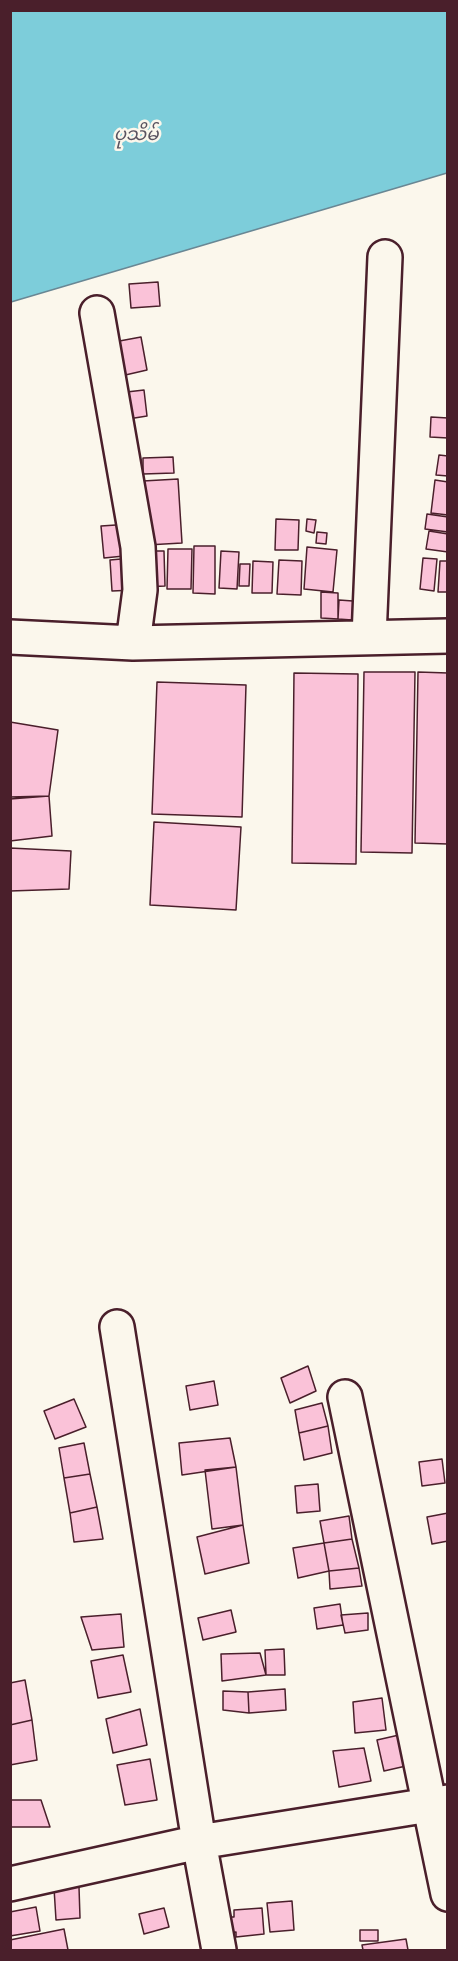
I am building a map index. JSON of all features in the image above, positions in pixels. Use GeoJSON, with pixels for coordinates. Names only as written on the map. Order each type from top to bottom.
{"type":"FeatureCollection","features":[{"type":"Feature","properties":{"kind":"street"},"geometry":{"type":"LineString","coordinates":[[369,637],[384,257]]}},
{"type":"Feature","properties":{"kind":"street"},"geometry":{"type":"LineString","coordinates":[[97,313],[138,547],[140,590],[133,642]]}},
{"type":"Feature","properties":{"kind":"street"},"geometry":{"type":"LineString","coordinates":[[10,637],[133,642],[447,636]]}},
{"type":"Feature","properties":{"kind":"street"},"geometry":{"type":"LineString","coordinates":[[117,1327],[199,1842],[219,1950]]}},
{"type":"Feature","properties":{"kind":"street"},"geometry":{"type":"LineString","coordinates":[[345,1397],[439,1803],[447,1894]]}},
{"type":"Feature","properties":{"kind":"street"},"geometry":{"type":"LineString","coordinates":[[10,1884],[199,1842],[439,1803]]}},
{"type":"Feature","properties":{"kind":"water","name":"ပုသိမ်"},"geometry":{"type":"Polygon","coordinates":[[[11,10],[447,11],[447,173],[11,302],[11,10]]]}},
{"type":"Feature","properties":{"kind":"building"},"geometry":{"type":"Polygon","coordinates":[[[158,282],[160,306],[131,308],[129,284],[158,282]]]}},
{"type":"Feature","properties":{"kind":"building"},"geometry":{"type":"Polygon","coordinates":[[[141,337],[147,370],[121,376],[114,342],[141,337]]]}},
{"type":"Feature","properties":{"kind":"building"},"geometry":{"type":"Polygon","coordinates":[[[144,390],[147,416],[122,420],[118,393],[144,390]]]}},
{"type":"Feature","properties":{"kind":"building"},"geometry":{"type":"Polygon","coordinates":[[[431,417],[448,418],[448,438],[430,437],[431,417]]]}},
{"type":"Feature","properties":{"kind":"building"},"geometry":{"type":"Polygon","coordinates":[[[439,455],[448,456],[448,476],[436,475],[439,455]]]}},
{"type":"Feature","properties":{"kind":"building"},"geometry":{"type":"Polygon","coordinates":[[[173,457],[174,473],[143,474],[143,458],[173,457]]]}},
{"type":"Feature","properties":{"kind":"building"},"geometry":{"type":"Polygon","coordinates":[[[178,479],[182,543],[147,545],[143,481],[178,479]]]}},
{"type":"Feature","properties":{"kind":"building"},"geometry":{"type":"Polygon","coordinates":[[[435,480],[448,482],[448,515],[431,513],[435,480]]]}},
{"type":"Feature","properties":{"kind":"building"},"geometry":{"type":"Polygon","coordinates":[[[427,514],[448,517],[448,532],[425,529],[427,514]]]}},
{"type":"Feature","properties":{"kind":"building"},"geometry":{"type":"Polygon","coordinates":[[[276,519],[299,520],[298,550],[275,550],[276,519]]]}},
{"type":"Feature","properties":{"kind":"building"},"geometry":{"type":"Polygon","coordinates":[[[307,519],[316,520],[314,533],[306,531],[307,519]]]}},
{"type":"Feature","properties":{"kind":"building"},"geometry":{"type":"Polygon","coordinates":[[[131,524],[134,555],[104,558],[101,526],[131,524]]]}},
{"type":"Feature","properties":{"kind":"building"},"geometry":{"type":"Polygon","coordinates":[[[429,531],[448,534],[448,552],[426,549],[429,531]]]}},
{"type":"Feature","properties":{"kind":"building"},"geometry":{"type":"Polygon","coordinates":[[[317,532],[327,533],[326,544],[316,543],[317,532]]]}},
{"type":"Feature","properties":{"kind":"building"},"geometry":{"type":"Polygon","coordinates":[[[194,546],[215,546],[215,594],[193,593],[194,546]]]}},
{"type":"Feature","properties":{"kind":"building"},"geometry":{"type":"Polygon","coordinates":[[[307,547],[337,550],[333,592],[304,589],[307,547]]]}},
{"type":"Feature","properties":{"kind":"building"},"geometry":{"type":"Polygon","coordinates":[[[168,549],[192,549],[191,589],[167,589],[168,549]]]}},
{"type":"Feature","properties":{"kind":"building"},"geometry":{"type":"Polygon","coordinates":[[[144,551],[164,551],[165,586],[145,587],[144,551]]]}},
{"type":"Feature","properties":{"kind":"building"},"geometry":{"type":"Polygon","coordinates":[[[221,551],[239,552],[237,589],[219,588],[221,551]]]}},
{"type":"Feature","properties":{"kind":"building"},"geometry":{"type":"Polygon","coordinates":[[[132,558],[134,590],[112,591],[110,560],[132,558]]]}},
{"type":"Feature","properties":{"kind":"building"},"geometry":{"type":"Polygon","coordinates":[[[423,558],[437,559],[434,591],[420,589],[423,558]]]}},
{"type":"Feature","properties":{"kind":"building"},"geometry":{"type":"Polygon","coordinates":[[[279,560],[302,561],[301,595],[277,594],[279,560]]]}},
{"type":"Feature","properties":{"kind":"building"},"geometry":{"type":"Polygon","coordinates":[[[253,561],[273,562],[272,593],[252,593],[253,561]]]}},
{"type":"Feature","properties":{"kind":"building"},"geometry":{"type":"Polygon","coordinates":[[[440,561],[448,561],[448,592],[438,592],[440,561]]]}},
{"type":"Feature","properties":{"kind":"building"},"geometry":{"type":"Polygon","coordinates":[[[240,564],[250,564],[249,586],[239,586],[240,564]]]}},
{"type":"Feature","properties":{"kind":"building"},"geometry":{"type":"Polygon","coordinates":[[[321,592],[338,593],[338,619],[321,618],[321,592]]]}},
{"type":"Feature","properties":{"kind":"building"},"geometry":{"type":"Polygon","coordinates":[[[339,600],[353,601],[352,620],[338,619],[339,600]]]}},
{"type":"Feature","properties":{"kind":"building"},"geometry":{"type":"Polygon","coordinates":[[[364,672],[415,672],[412,853],[361,852],[364,672]]]}},
{"type":"Feature","properties":{"kind":"building"},"geometry":{"type":"Polygon","coordinates":[[[418,672],[448,673],[448,844],[415,843],[418,672]]]}},
{"type":"Feature","properties":{"kind":"building"},"geometry":{"type":"Polygon","coordinates":[[[294,673],[358,674],[356,864],[292,863],[294,673]]]}},
{"type":"Feature","properties":{"kind":"building"},"geometry":{"type":"Polygon","coordinates":[[[157,682],[246,685],[242,817],[152,814],[157,682]]]}},
{"type":"Feature","properties":{"kind":"building"},"geometry":{"type":"Polygon","coordinates":[[[10,722],[58,730],[49,796],[10,797],[10,722]]]}},
{"type":"Feature","properties":{"kind":"building"},"geometry":{"type":"Polygon","coordinates":[[[49,796],[52,836],[10,841],[10,799],[49,796]]]}},
{"type":"Feature","properties":{"kind":"building"},"geometry":{"type":"Polygon","coordinates":[[[154,822],[241,827],[236,910],[150,905],[154,822]]]}},
{"type":"Feature","properties":{"kind":"building"},"geometry":{"type":"Polygon","coordinates":[[[10,848],[71,851],[69,889],[10,891],[10,848]]]}},
{"type":"Feature","properties":{"kind":"building"},"geometry":{"type":"Polygon","coordinates":[[[308,1366],[316,1391],[290,1403],[281,1378],[308,1366]]]}},
{"type":"Feature","properties":{"kind":"building"},"geometry":{"type":"Polygon","coordinates":[[[214,1381],[218,1405],[190,1410],[186,1386],[214,1381]]]}},
{"type":"Feature","properties":{"kind":"building"},"geometry":{"type":"Polygon","coordinates":[[[74,1399],[86,1427],[55,1439],[44,1411],[74,1399]]]}},
{"type":"Feature","properties":{"kind":"building"},"geometry":{"type":"Polygon","coordinates":[[[322,1403],[328,1426],[299,1433],[295,1410],[322,1403]]]}},
{"type":"Feature","properties":{"kind":"building"},"geometry":{"type":"Polygon","coordinates":[[[328,1426],[332,1453],[304,1460],[299,1433],[328,1426]]]}},
{"type":"Feature","properties":{"kind":"building"},"geometry":{"type":"Polygon","coordinates":[[[230,1438],[236,1467],[182,1475],[179,1443],[230,1438]]]}},
{"type":"Feature","properties":{"kind":"building"},"geometry":{"type":"Polygon","coordinates":[[[84,1443],[90,1474],[64,1478],[59,1448],[84,1443]]]}},
{"type":"Feature","properties":{"kind":"building"},"geometry":{"type":"Polygon","coordinates":[[[442,1459],[445,1483],[422,1486],[419,1462],[442,1459]]]}},
{"type":"Feature","properties":{"kind":"building"},"geometry":{"type":"Polygon","coordinates":[[[236,1467],[243,1525],[212,1529],[205,1470],[236,1467]]]}},
{"type":"Feature","properties":{"kind":"building"},"geometry":{"type":"Polygon","coordinates":[[[90,1474],[97,1507],[70,1513],[64,1478],[90,1474]]]}},
{"type":"Feature","properties":{"kind":"building"},"geometry":{"type":"Polygon","coordinates":[[[318,1484],[320,1511],[297,1513],[295,1486],[318,1484]]]}},
{"type":"Feature","properties":{"kind":"building"},"geometry":{"type":"Polygon","coordinates":[[[97,1507],[103,1539],[74,1542],[70,1513],[97,1507]]]}},
{"type":"Feature","properties":{"kind":"building"},"geometry":{"type":"Polygon","coordinates":[[[448,1513],[448,1541],[432,1544],[427,1517],[448,1513]]]}},
{"type":"Feature","properties":{"kind":"building"},"geometry":{"type":"Polygon","coordinates":[[[349,1516],[352,1539],[324,1543],[320,1521],[349,1516]]]}},
{"type":"Feature","properties":{"kind":"building"},"geometry":{"type":"Polygon","coordinates":[[[243,1525],[249,1563],[205,1574],[197,1537],[243,1525]]]}},
{"type":"Feature","properties":{"kind":"building"},"geometry":{"type":"Polygon","coordinates":[[[352,1539],[359,1568],[329,1571],[324,1543],[352,1539]]]}},
{"type":"Feature","properties":{"kind":"building"},"geometry":{"type":"Polygon","coordinates":[[[324,1543],[329,1571],[298,1578],[293,1548],[324,1543]]]}},
{"type":"Feature","properties":{"kind":"building"},"geometry":{"type":"Polygon","coordinates":[[[359,1568],[362,1586],[330,1589],[329,1571],[359,1568]]]}},
{"type":"Feature","properties":{"kind":"building"},"geometry":{"type":"Polygon","coordinates":[[[340,1604],[343,1625],[317,1629],[314,1608],[340,1604]]]}},
{"type":"Feature","properties":{"kind":"building"},"geometry":{"type":"Polygon","coordinates":[[[231,1610],[236,1632],[203,1640],[198,1618],[231,1610]]]}},
{"type":"Feature","properties":{"kind":"building"},"geometry":{"type":"Polygon","coordinates":[[[368,1613],[368,1630],[345,1633],[341,1615],[368,1613]]]}},
{"type":"Feature","properties":{"kind":"building"},"geometry":{"type":"Polygon","coordinates":[[[121,1614],[124,1647],[92,1650],[81,1617],[121,1614]]]}},
{"type":"Feature","properties":{"kind":"building"},"geometry":{"type":"Polygon","coordinates":[[[284,1649],[285,1675],[266,1675],[265,1650],[284,1649]]]}},
{"type":"Feature","properties":{"kind":"building"},"geometry":{"type":"Polygon","coordinates":[[[260,1653],[266,1675],[222,1681],[221,1654],[260,1653]]]}},
{"type":"Feature","properties":{"kind":"building"},"geometry":{"type":"Polygon","coordinates":[[[123,1655],[131,1692],[98,1698],[91,1661],[123,1655]]]}},
{"type":"Feature","properties":{"kind":"building"},"geometry":{"type":"Polygon","coordinates":[[[25,1680],[32,1720],[10,1725],[10,1683],[25,1680]]]}},
{"type":"Feature","properties":{"kind":"building"},"geometry":{"type":"Polygon","coordinates":[[[285,1689],[286,1710],[249,1713],[248,1692],[285,1689]]]}},
{"type":"Feature","properties":{"kind":"building"},"geometry":{"type":"Polygon","coordinates":[[[223,1691],[248,1692],[249,1713],[223,1710],[223,1691]]]}},
{"type":"Feature","properties":{"kind":"building"},"geometry":{"type":"Polygon","coordinates":[[[382,1698],[386,1730],[355,1733],[353,1702],[382,1698]]]}},
{"type":"Feature","properties":{"kind":"building"},"geometry":{"type":"Polygon","coordinates":[[[140,1709],[147,1745],[113,1753],[106,1719],[140,1709]]]}},
{"type":"Feature","properties":{"kind":"building"},"geometry":{"type":"Polygon","coordinates":[[[32,1720],[37,1760],[10,1765],[10,1725],[32,1720]]]}},
{"type":"Feature","properties":{"kind":"building"},"geometry":{"type":"Polygon","coordinates":[[[399,1735],[406,1766],[384,1771],[377,1740],[399,1735]]]}},
{"type":"Feature","properties":{"kind":"building"},"geometry":{"type":"Polygon","coordinates":[[[364,1748],[371,1781],[339,1787],[333,1751],[364,1748]]]}},
{"type":"Feature","properties":{"kind":"building"},"geometry":{"type":"Polygon","coordinates":[[[150,1759],[157,1800],[125,1805],[117,1765],[150,1759]]]}},
{"type":"Feature","properties":{"kind":"building"},"geometry":{"type":"Polygon","coordinates":[[[10,1800],[41,1800],[50,1827],[10,1827],[10,1800]]]}},
{"type":"Feature","properties":{"kind":"building"},"geometry":{"type":"Polygon","coordinates":[[[79,1887],[80,1918],[56,1920],[54,1888],[79,1887]]]}},
{"type":"Feature","properties":{"kind":"building"},"geometry":{"type":"Polygon","coordinates":[[[292,1901],[294,1930],[270,1932],[267,1903],[292,1901]]]}},
{"type":"Feature","properties":{"kind":"building"},"geometry":{"type":"Polygon","coordinates":[[[36,1907],[40,1931],[10,1936],[10,1912],[36,1907]]]}},
{"type":"Feature","properties":{"kind":"building"},"geometry":{"type":"Polygon","coordinates":[[[164,1908],[169,1927],[144,1934],[139,1914],[164,1908]]]}},
{"type":"Feature","properties":{"kind":"building"},"geometry":{"type":"Polygon","coordinates":[[[262,1908],[264,1934],[236,1937],[236,1932],[228,1933],[227,1917],[234,1917],[234,1910],[262,1908]]]}},
{"type":"Feature","properties":{"kind":"building"},"geometry":{"type":"Polygon","coordinates":[[[64,1929],[68,1950],[10,1950],[10,1940],[64,1929]]]}},
{"type":"Feature","properties":{"kind":"building"},"geometry":{"type":"Polygon","coordinates":[[[360,1930],[378,1930],[378,1941],[360,1941],[360,1930]]]}},
{"type":"Feature","properties":{"kind":"building"},"geometry":{"type":"Polygon","coordinates":[[[406,1939],[408,1950],[363,1950],[362,1945],[406,1939]]]}}]}
